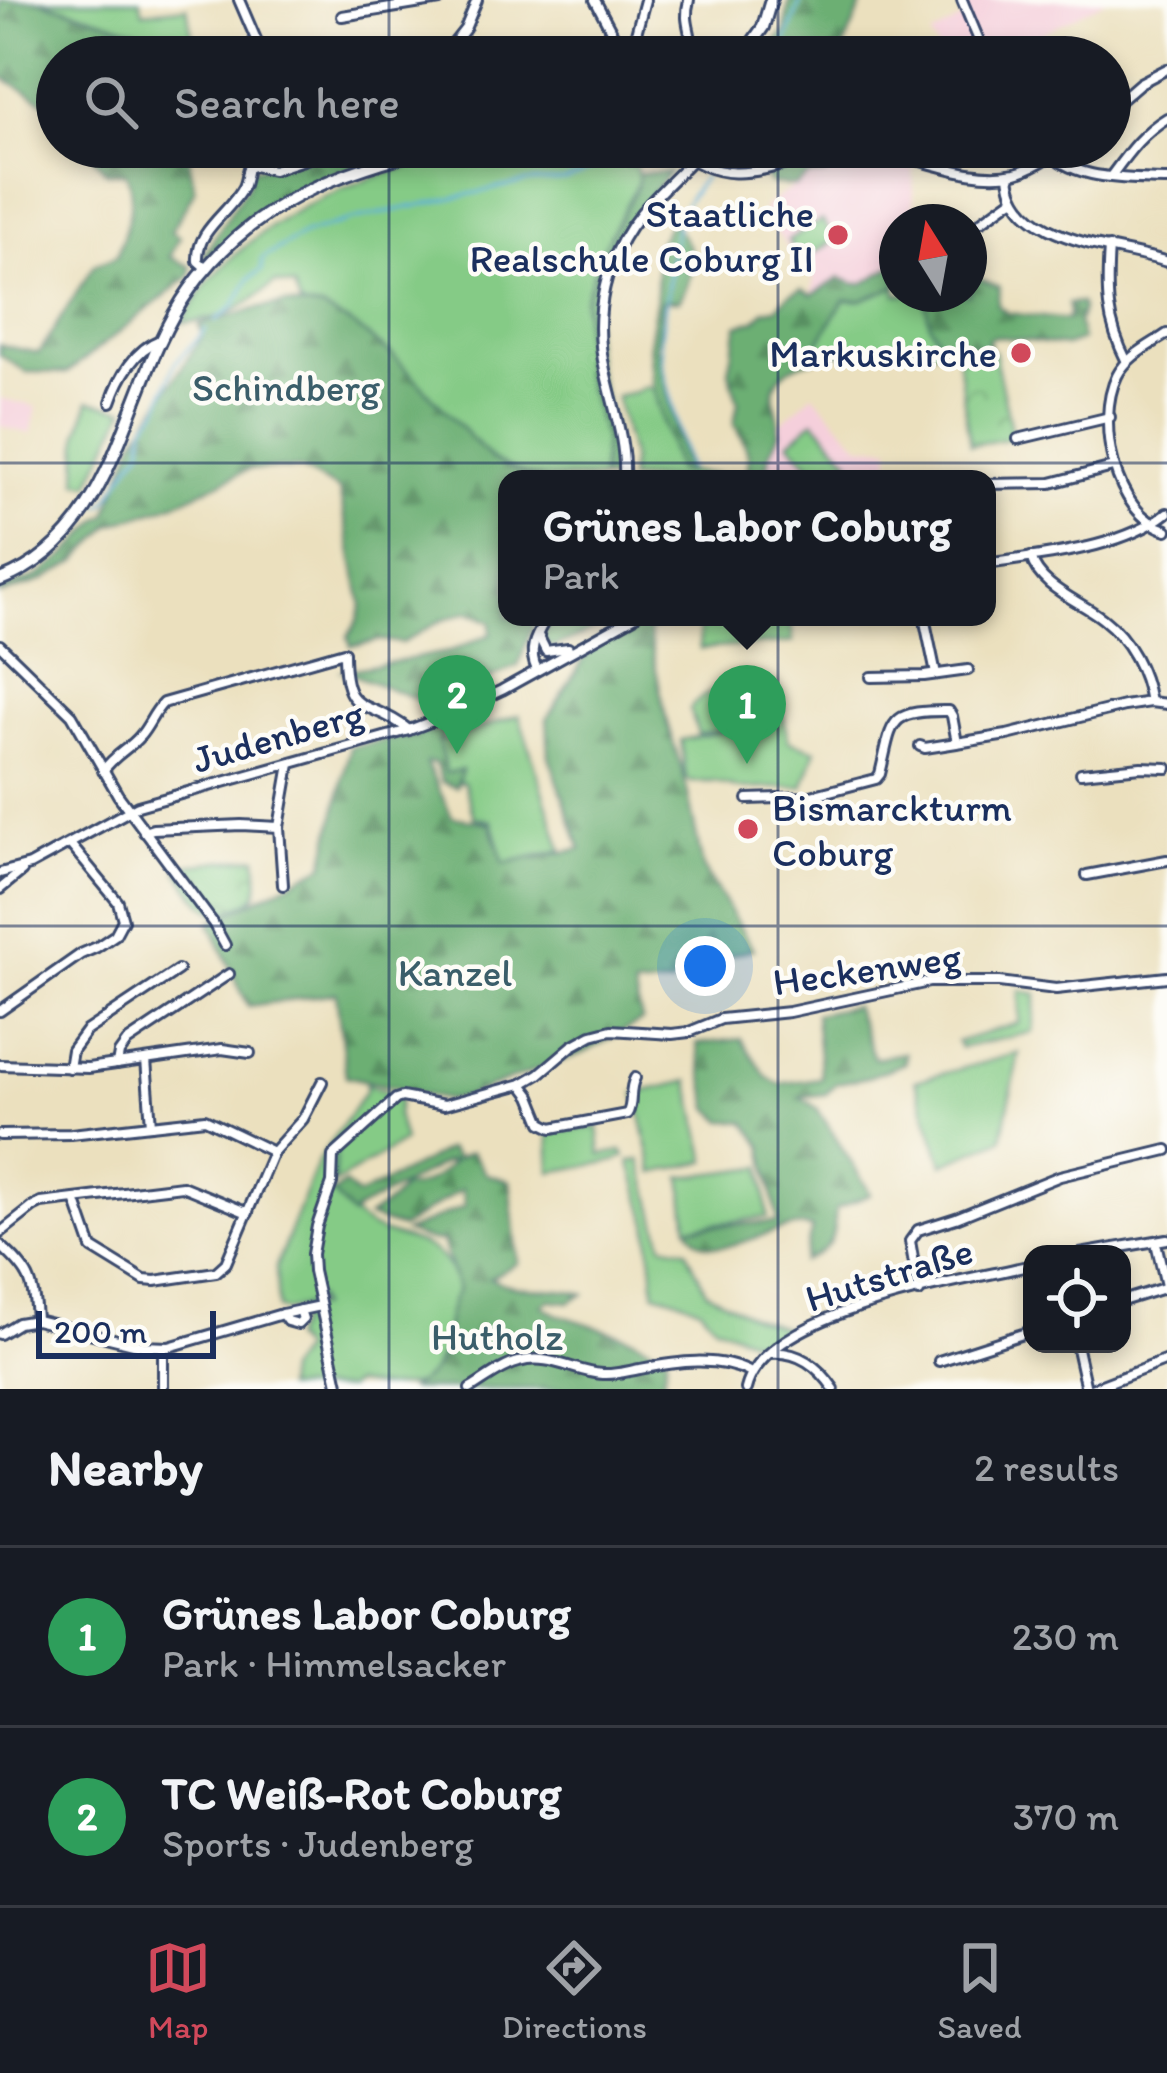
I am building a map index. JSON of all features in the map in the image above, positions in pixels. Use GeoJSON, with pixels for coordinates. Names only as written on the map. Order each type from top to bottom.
{"type":"FeatureCollection","features":[{"type":"Feature","properties":{"kind":"main road"},"geometry":{"type":"LineString","coordinates":[[757,36],[771,0]]}},
{"type":"Feature","properties":{"kind":"main road"},"geometry":{"type":"LineString","coordinates":[[0,580],[42,557],[88,508],[160,340],[206,268],[243,232],[296,195],[359,168]]}},
{"type":"Feature","properties":{"kind":"street"},"geometry":{"type":"LineString","coordinates":[[239,0],[257,36]]}},
{"type":"Feature","properties":{"kind":"street"},"geometry":{"type":"LineString","coordinates":[[342,16],[440,0]]}},
{"type":"Feature","properties":{"kind":"street"},"geometry":{"type":"LineString","coordinates":[[460,36],[477,0]]}},
{"type":"Feature","properties":{"kind":"street"},"geometry":{"type":"LineString","coordinates":[[595,0],[612,36]]}},
{"type":"Feature","properties":{"kind":"street"},"geometry":{"type":"LineString","coordinates":[[633,36],[645,0]]}},
{"type":"Feature","properties":{"kind":"street"},"geometry":{"type":"LineString","coordinates":[[689,0],[686,22],[691,36]]}},
{"type":"Feature","properties":{"kind":"street"},"geometry":{"type":"LineString","coordinates":[[962,0],[977,36]]}},
{"type":"Feature","properties":{"kind":"street"},"geometry":{"type":"LineString","coordinates":[[1131,89],[1167,69]]}},
{"type":"Feature","properties":{"kind":"street"},"geometry":{"type":"LineString","coordinates":[[1131,148],[1167,118]]}},
{"type":"Feature","properties":{"kind":"street"},"geometry":{"type":"LineString","coordinates":[[206,268],[199,264],[197,251],[244,186],[248,168]]}},
{"type":"Feature","properties":{"kind":"street"},"geometry":{"type":"LineString","coordinates":[[678,168],[679,175]]}},
{"type":"Feature","properties":{"kind":"street"},"geometry":{"type":"LineString","coordinates":[[623,470],[600,345],[603,296],[626,234],[684,168]]}},
{"type":"Feature","properties":{"kind":"street"},"geometry":{"type":"LineString","coordinates":[[679,175],[701,168]]}},
{"type":"Feature","properties":{"kind":"street"},"geometry":{"type":"LineString","coordinates":[[708,168],[727,173],[770,168]]}},
{"type":"Feature","properties":{"kind":"street"},"geometry":{"type":"LineString","coordinates":[[944,168],[1010,174],[1027,168]]}},
{"type":"Feature","properties":{"kind":"street"},"geometry":{"type":"LineString","coordinates":[[1075,168],[1167,180]]}},
{"type":"Feature","properties":{"kind":"street"},"geometry":{"type":"LineString","coordinates":[[1111,176],[1117,168]]}},
{"type":"Feature","properties":{"kind":"street"},"geometry":{"type":"LineString","coordinates":[[1010,174],[1014,198],[1042,227],[1167,262]]}},
{"type":"Feature","properties":{"kind":"street"},"geometry":{"type":"LineString","coordinates":[[987,217],[1014,198]]}},
{"type":"Feature","properties":{"kind":"street"},"geometry":{"type":"LineString","coordinates":[[1109,247],[1110,321],[1127,362]]}},
{"type":"Feature","properties":{"kind":"street"},"geometry":{"type":"LineString","coordinates":[[1167,334],[1127,362],[1115,380],[1109,442],[1113,467],[1125,491],[1153,525],[1167,530]]}},
{"type":"Feature","properties":{"kind":"street"},"geometry":{"type":"LineString","coordinates":[[111,402],[128,367],[148,344],[160,340]]}},
{"type":"Feature","properties":{"kind":"street"},"geometry":{"type":"LineString","coordinates":[[1018,439],[1110,417]]}},
{"type":"Feature","properties":{"kind":"street"},"geometry":{"type":"LineString","coordinates":[[996,484],[1051,483],[1113,467]]}},
{"type":"Feature","properties":{"kind":"street"},"geometry":{"type":"LineString","coordinates":[[996,563],[1093,545],[1153,525],[1167,513]]}},
{"type":"Feature","properties":{"kind":"street"},"geometry":{"type":"LineString","coordinates":[[1030,557],[1039,575],[1106,620],[1122,638],[1138,664],[1150,702]]}},
{"type":"Feature","properties":{"kind":"street"},"geometry":{"type":"LineString","coordinates":[[519,680],[542,626]]}},
{"type":"Feature","properties":{"kind":"street","name":"Judenberg"},"geometry":{"type":"LineString","coordinates":[[0,889],[7,874],[128,810],[451,715],[617,626]]}},
{"type":"Feature","properties":{"kind":"street"},"geometry":{"type":"LineString","coordinates":[[926,626],[936,674]]}},
{"type":"Feature","properties":{"kind":"street"},"geometry":{"type":"LineString","coordinates":[[538,635],[543,649],[549,651],[586,642]]}},
{"type":"Feature","properties":{"kind":"street"},"geometry":{"type":"LineString","coordinates":[[538,635],[540,668]]}},
{"type":"Feature","properties":{"kind":"street"},"geometry":{"type":"LineString","coordinates":[[0,645],[63,704],[128,810],[213,923],[224,945]]}},
{"type":"Feature","properties":{"kind":"street"},"geometry":{"type":"LineString","coordinates":[[532,646],[532,658],[540,668]]}},
{"type":"Feature","properties":{"kind":"street"},"geometry":{"type":"LineString","coordinates":[[103,771],[118,752],[137,740],[163,703],[344,652],[350,697],[409,730]]}},
{"type":"Feature","properties":{"kind":"street"},"geometry":{"type":"LineString","coordinates":[[871,677],[968,670]]}},
{"type":"Feature","properties":{"kind":"street"},"geometry":{"type":"LineString","coordinates":[[920,746],[1007,734],[1150,702],[1167,704]]}},
{"type":"Feature","properties":{"kind":"street"},"geometry":{"type":"LineString","coordinates":[[748,799],[807,797],[876,779],[889,730],[896,719],[909,714],[949,711],[957,743]]}},
{"type":"Feature","properties":{"kind":"street"},"geometry":{"type":"LineString","coordinates":[[283,885],[279,827],[290,764]]}},
{"type":"Feature","properties":{"kind":"street"},"geometry":{"type":"LineString","coordinates":[[1081,773],[1167,768]]}},
{"type":"Feature","properties":{"kind":"street"},"geometry":{"type":"LineString","coordinates":[[145,832],[279,827]]}},
{"type":"Feature","properties":{"kind":"street"},"geometry":{"type":"LineString","coordinates":[[0,1011],[121,928],[118,902],[70,844]]}},
{"type":"Feature","properties":{"kind":"street"},"geometry":{"type":"LineString","coordinates":[[1087,874],[1167,860]]}},
{"type":"Feature","properties":{"kind":"street"},"geometry":{"type":"LineString","coordinates":[[69,1068],[72,1049],[86,1030],[178,970]]}},
{"type":"Feature","properties":{"kind":"street"},"geometry":{"type":"LineString","coordinates":[[117,1064],[128,1042],[229,974]]}},
{"type":"Feature","properties":{"kind":"street","name":"Heckenweg"},"geometry":{"type":"LineString","coordinates":[[339,1389],[313,1271],[313,1244],[332,1183],[336,1152],[396,1099],[444,1105],[523,1084],[572,1046],[611,1030],[689,1032],[721,1019],[789,1012],[929,982],[999,982],[1056,989],[1167,977]]}},
{"type":"Feature","properties":{"kind":"street"},"geometry":{"type":"LineString","coordinates":[[0,1065],[69,1068],[222,1048],[250,1054]]}},
{"type":"Feature","properties":{"kind":"street"},"geometry":{"type":"LineString","coordinates":[[146,1060],[151,1125]]}},
{"type":"Feature","properties":{"kind":"street"},"geometry":{"type":"LineString","coordinates":[[523,1084],[542,1123],[552,1128],[627,1114],[635,1078]]}},
{"type":"Feature","properties":{"kind":"street"},"geometry":{"type":"LineString","coordinates":[[75,1199],[92,1248],[141,1279],[151,1282],[216,1272],[222,1268],[273,1152],[303,1119],[322,1082]]}},
{"type":"Feature","properties":{"kind":"street"},"geometry":{"type":"LineString","coordinates":[[0,1135],[71,1134],[205,1119],[273,1152]]}},
{"type":"Feature","properties":{"kind":"street"},"geometry":{"type":"LineString","coordinates":[[919,1292],[910,1241],[918,1230],[1060,1176],[1167,1150]]}},
{"type":"Feature","properties":{"kind":"street"},"geometry":{"type":"LineString","coordinates":[[0,1233],[33,1207],[182,1186],[248,1213]]}},
{"type":"Feature","properties":{"kind":"street"},"geometry":{"type":"LineString","coordinates":[[1131,1245],[1167,1239]]}},
{"type":"Feature","properties":{"kind":"street"},"geometry":{"type":"LineString","coordinates":[[0,1245],[29,1274],[36,1320]]}},
{"type":"Feature","properties":{"kind":"street"},"geometry":{"type":"LineString","coordinates":[[1131,1298],[1167,1288],[1157,1247]]}},
{"type":"Feature","properties":{"kind":"street","name":"Hutstraße"},"geometry":{"type":"LineString","coordinates":[[751,1373],[796,1334],[852,1308],[1023,1267]]}},
{"type":"Feature","properties":{"kind":"street"},"geometry":{"type":"LineString","coordinates":[[0,1334],[18,1323],[36,1320],[163,1347],[320,1306]]}},
{"type":"Feature","properties":{"kind":"street"},"geometry":{"type":"LineString","coordinates":[[796,1334],[800,1357]]}},
{"type":"Feature","properties":{"kind":"street"},"geometry":{"type":"LineString","coordinates":[[942,1360],[1023,1334]]}},
{"type":"Feature","properties":{"kind":"street"},"geometry":{"type":"LineString","coordinates":[[163,1347],[163,1389]]}},
{"type":"Feature","properties":{"kind":"street"},"geometry":{"type":"LineString","coordinates":[[770,1353],[800,1357],[834,1389]]}},
{"type":"Feature","properties":{"kind":"street"},"geometry":{"type":"LineString","coordinates":[[1078,1353],[1088,1389],[1167,1360]]}},
{"type":"Feature","properties":{"kind":"street"},"geometry":{"type":"LineString","coordinates":[[470,1389],[525,1360],[558,1362],[604,1374],[667,1364],[733,1365],[751,1373],[746,1389]]}},
{"type":"Feature","properties":{"kind":"shaded area"},"geometry":{"type":"Polygon","coordinates":[[[959,0],[1106,0],[1038,36],[931,36],[964,18],[959,0]]]}},
{"type":"Feature","properties":{"kind":"shaded area","name":"Staatliche Realschule Coburg II"},"geometry":{"type":"Polygon","coordinates":[[[833,168],[913,168],[914,204],[879,204],[879,274],[865,283],[840,278],[812,295],[810,262],[797,267],[765,216],[763,208],[808,176],[833,168]]]}},
{"type":"Feature","properties":{"kind":"shaded area"},"geometry":{"type":"Polygon","coordinates":[[[813,394],[860,445],[891,447],[890,470],[768,470],[767,435],[813,394]]]}},
{"type":"Feature","properties":{"kind":"shaded area"},"geometry":{"type":"Polygon","coordinates":[[[0,398],[37,407],[31,434],[0,426],[0,398]]]}},
{"type":"Feature","properties":{"kind":"green space"},"geometry":{"type":"Polygon","coordinates":[[[0,0],[39,0],[154,36],[36,36],[36,97],[0,76],[0,0]]]}},
{"type":"Feature","properties":{"kind":"green space"},"geometry":{"type":"Polygon","coordinates":[[[40,0],[140,0],[143,12],[187,7],[192,36],[154,36],[40,0]]]}},
{"type":"Feature","properties":{"kind":"green space"},"geometry":{"type":"Polygon","coordinates":[[[789,0],[864,0],[849,36],[781,36],[789,0]]]}},
{"type":"Feature","properties":{"kind":"green space"},"geometry":{"type":"Polygon","coordinates":[[[103,168],[191,168],[195,190],[171,231],[180,237],[170,257],[191,267],[190,276],[67,373],[26,372],[0,355],[0,345],[39,353],[94,265],[117,256],[131,194],[126,173],[103,168]]]}},
{"type":"Feature","properties":{"kind":"green space"},"geometry":{"type":"Polygon","coordinates":[[[348,168],[272,205],[207,260],[204,254],[250,181],[251,169],[348,168]]]}},
{"type":"Feature","properties":{"kind":"green space"},"geometry":{"type":"Polygon","coordinates":[[[405,168],[636,168],[640,179],[601,251],[584,301],[584,375],[604,438],[602,470],[515,470],[492,460],[393,355],[353,325],[300,303],[294,287],[275,283],[232,312],[182,323],[209,282],[242,248],[307,205],[405,168]]]}},
{"type":"Feature","properties":{"kind":"green space"},"geometry":{"type":"Polygon","coordinates":[[[790,168],[835,168],[824,175],[808,176],[795,186],[771,184],[764,177],[790,168]]]}},
{"type":"Feature","properties":{"kind":"green space"},"geometry":{"type":"Polygon","coordinates":[[[669,172],[620,240],[599,284],[593,336],[617,455],[616,470],[602,470],[604,438],[584,375],[584,301],[601,251],[637,187],[639,173],[669,172]]]}},
{"type":"Feature","properties":{"kind":"green space"},"geometry":{"type":"Polygon","coordinates":[[[822,220],[835,240],[801,261],[788,241],[822,220]]]}},
{"type":"Feature","properties":{"kind":"green space"},"geometry":{"type":"Polygon","coordinates":[[[670,222],[686,241],[692,259],[680,300],[662,301],[657,345],[686,470],[677,470],[653,388],[649,343],[657,246],[670,222]]]}},
{"type":"Feature","properties":{"kind":"green space"},"geometry":{"type":"Polygon","coordinates":[[[879,274],[879,293],[844,300],[817,352],[935,340],[927,312],[987,312],[987,282],[999,287],[998,306],[1008,313],[1067,320],[1068,304],[1080,303],[1082,340],[1065,346],[995,336],[988,339],[990,346],[946,345],[935,351],[852,353],[808,361],[791,368],[775,385],[780,427],[768,470],[747,470],[746,447],[734,423],[738,402],[729,371],[738,325],[756,320],[802,289],[812,295],[840,278],[855,284],[879,274]]]}},
{"type":"Feature","properties":{"kind":"green space"},"geometry":{"type":"Polygon","coordinates":[[[879,293],[879,312],[927,312],[934,340],[817,352],[844,300],[879,293]]]}},
{"type":"Feature","properties":{"kind":"green space","name":"Schindberg"},"geometry":{"type":"Polygon","coordinates":[[[285,304],[323,309],[353,325],[393,355],[492,460],[515,470],[498,470],[498,626],[533,626],[518,666],[432,705],[343,671],[449,652],[491,634],[491,622],[468,612],[440,621],[402,643],[380,640],[351,646],[348,637],[362,604],[339,490],[300,469],[250,469],[171,505],[111,525],[77,561],[41,581],[0,595],[0,590],[37,577],[67,555],[107,515],[135,440],[203,335],[199,325],[285,304]]]}},
{"type":"Feature","properties":{"kind":"green space"},"geometry":{"type":"Polygon","coordinates":[[[994,351],[1013,438],[970,445],[958,359],[994,351]]]}},
{"type":"Feature","properties":{"kind":"green space"},"geometry":{"type":"Polygon","coordinates":[[[653,388],[677,470],[630,470],[616,396],[653,388]]]}},
{"type":"Feature","properties":{"kind":"green space"},"geometry":{"type":"Polygon","coordinates":[[[89,401],[125,409],[90,484],[78,482],[79,434],[89,401]]]}},
{"type":"Feature","properties":{"kind":"green space"},"geometry":{"type":"Polygon","coordinates":[[[814,420],[850,460],[838,470],[815,470],[789,442],[814,420]]]}},
{"type":"Feature","properties":{"kind":"green space"},"geometry":{"type":"Polygon","coordinates":[[[548,626],[601,626],[554,647],[543,637],[548,626]]]}},
{"type":"Feature","properties":{"kind":"green space","name":"Kanzel"},"geometry":{"type":"Polygon","coordinates":[[[629,626],[658,626],[648,630],[703,867],[753,949],[700,963],[670,985],[634,988],[642,1021],[586,1052],[446,1100],[346,1076],[336,993],[248,1006],[210,923],[324,865],[350,747],[446,729],[439,742],[446,773],[462,770],[456,787],[442,782],[435,763],[426,763],[452,817],[490,823],[504,863],[581,849],[549,756],[547,719],[583,660],[604,636],[629,626]]]}},
{"type":"Feature","properties":{"kind":"green space"},"geometry":{"type":"Polygon","coordinates":[[[791,626],[793,642],[700,649],[699,629],[791,626]]]}},
{"type":"Feature","properties":{"kind":"green space"},"geometry":{"type":"Polygon","coordinates":[[[765,683],[777,690],[789,741],[816,750],[803,787],[740,789],[691,782],[686,778],[681,740],[751,726],[698,734],[690,709],[714,691],[765,683]]]}},
{"type":"Feature","properties":{"kind":"green space"},"geometry":{"type":"Polygon","coordinates":[[[519,715],[562,850],[504,863],[492,821],[474,817],[464,783],[449,782],[434,748],[439,742],[519,715]]]}},
{"type":"Feature","properties":{"kind":"green space"},"geometry":{"type":"Polygon","coordinates":[[[257,857],[256,894],[223,914],[203,903],[178,871],[187,865],[257,857]]]}},
{"type":"Feature","properties":{"kind":"green space"},"geometry":{"type":"Polygon","coordinates":[[[1020,990],[1037,994],[1033,1032],[960,1048],[957,1042],[1019,1023],[1020,990]]]}},
{"type":"Feature","properties":{"kind":"green space"},"geometry":{"type":"Polygon","coordinates":[[[854,1006],[874,1058],[905,1053],[905,1063],[837,1083],[826,1094],[800,1097],[817,1108],[871,1194],[836,1209],[830,1242],[803,1261],[812,1228],[781,1230],[728,1246],[698,1241],[688,1227],[778,1222],[763,1146],[746,1122],[724,1121],[710,1108],[697,1044],[741,1039],[766,1076],[779,1084],[821,1078],[815,1014],[854,1006]]]}},
{"type":"Feature","properties":{"kind":"green space"},"geometry":{"type":"Polygon","coordinates":[[[1019,1053],[1002,1139],[943,1164],[915,1081],[1019,1053]]]}},
{"type":"Feature","properties":{"kind":"green space"},"geometry":{"type":"Polygon","coordinates":[[[689,1081],[707,1161],[654,1173],[636,1093],[689,1081]]]}},
{"type":"Feature","properties":{"kind":"green space"},"geometry":{"type":"Polygon","coordinates":[[[366,1084],[400,1097],[397,1115],[404,1141],[334,1184],[336,1152],[330,1190],[364,1223],[439,1254],[457,1286],[452,1321],[424,1381],[409,1386],[284,1389],[286,1371],[301,1351],[291,1339],[300,1310],[319,1307],[316,1296],[315,1303],[278,1309],[276,1267],[318,1161],[366,1084]]]}},
{"type":"Feature","properties":{"kind":"green space"},"geometry":{"type":"Polygon","coordinates":[[[598,1127],[601,1155],[622,1151],[625,1156],[551,1172],[549,1132],[598,1127]]]}},
{"type":"Feature","properties":{"kind":"green space","name":"Hutholz"},"geometry":{"type":"Polygon","coordinates":[[[448,1149],[457,1158],[471,1152],[486,1174],[510,1181],[518,1263],[490,1278],[513,1286],[584,1294],[569,1302],[550,1300],[542,1305],[667,1355],[663,1380],[673,1389],[408,1389],[424,1379],[440,1357],[458,1289],[442,1241],[405,1232],[465,1206],[462,1189],[401,1228],[368,1217],[403,1187],[424,1183],[454,1160],[357,1210],[352,1216],[333,1194],[344,1184],[358,1196],[448,1149]]]}},
{"type":"Feature","properties":{"kind":"green space"},"geometry":{"type":"Polygon","coordinates":[[[641,1160],[663,1244],[686,1249],[706,1291],[753,1317],[788,1329],[765,1345],[715,1325],[701,1309],[655,1292],[648,1222],[630,1161],[641,1160]]]}},
{"type":"Feature","properties":{"kind":"green space"},"geometry":{"type":"Polygon","coordinates":[[[762,1167],[768,1217],[688,1227],[682,1177],[762,1167]]]}},
{"type":"Feature","properties":{"kind":"waterway"},"geometry":{"type":"LineString","coordinates":[[788,36],[801,0]]}},
{"type":"Feature","properties":{"kind":"waterway"},"geometry":{"type":"LineString","coordinates":[[215,321],[234,306],[250,278],[262,270],[262,259],[304,234],[526,182],[564,180],[593,168]]}},
{"type":"Feature","properties":{"kind":"waterway"},"geometry":{"type":"LineString","coordinates":[[688,469],[661,338],[675,233],[686,202],[704,177]]}},
{"type":"Feature","properties":{"kind":"waterway"},"geometry":{"type":"LineString","coordinates":[[100,506],[142,450],[145,425],[159,408],[174,364],[206,329]]}},
{"type":"Feature","properties":{"kind":"place","name":"Staatliche Realschule Coburg II"},"geometry":{"type":"Point","coordinates":[838,235]}},
{"type":"Feature","properties":{"kind":"place","name":"Markuskirche"},"geometry":{"type":"Point","coordinates":[1021,353]}},
{"type":"Feature","properties":{"kind":"place","name":"TC Weiß-Rot Coburg"},"geometry":{"type":"Point","coordinates":[457,754]}},
{"type":"Feature","properties":{"kind":"place","name":"Grünes Labor Coburg"},"geometry":{"type":"Point","coordinates":[747,764]}},
{"type":"Feature","properties":{"kind":"place","name":"Bismarckturm Coburg"},"geometry":{"type":"Point","coordinates":[748,829]}}]}
